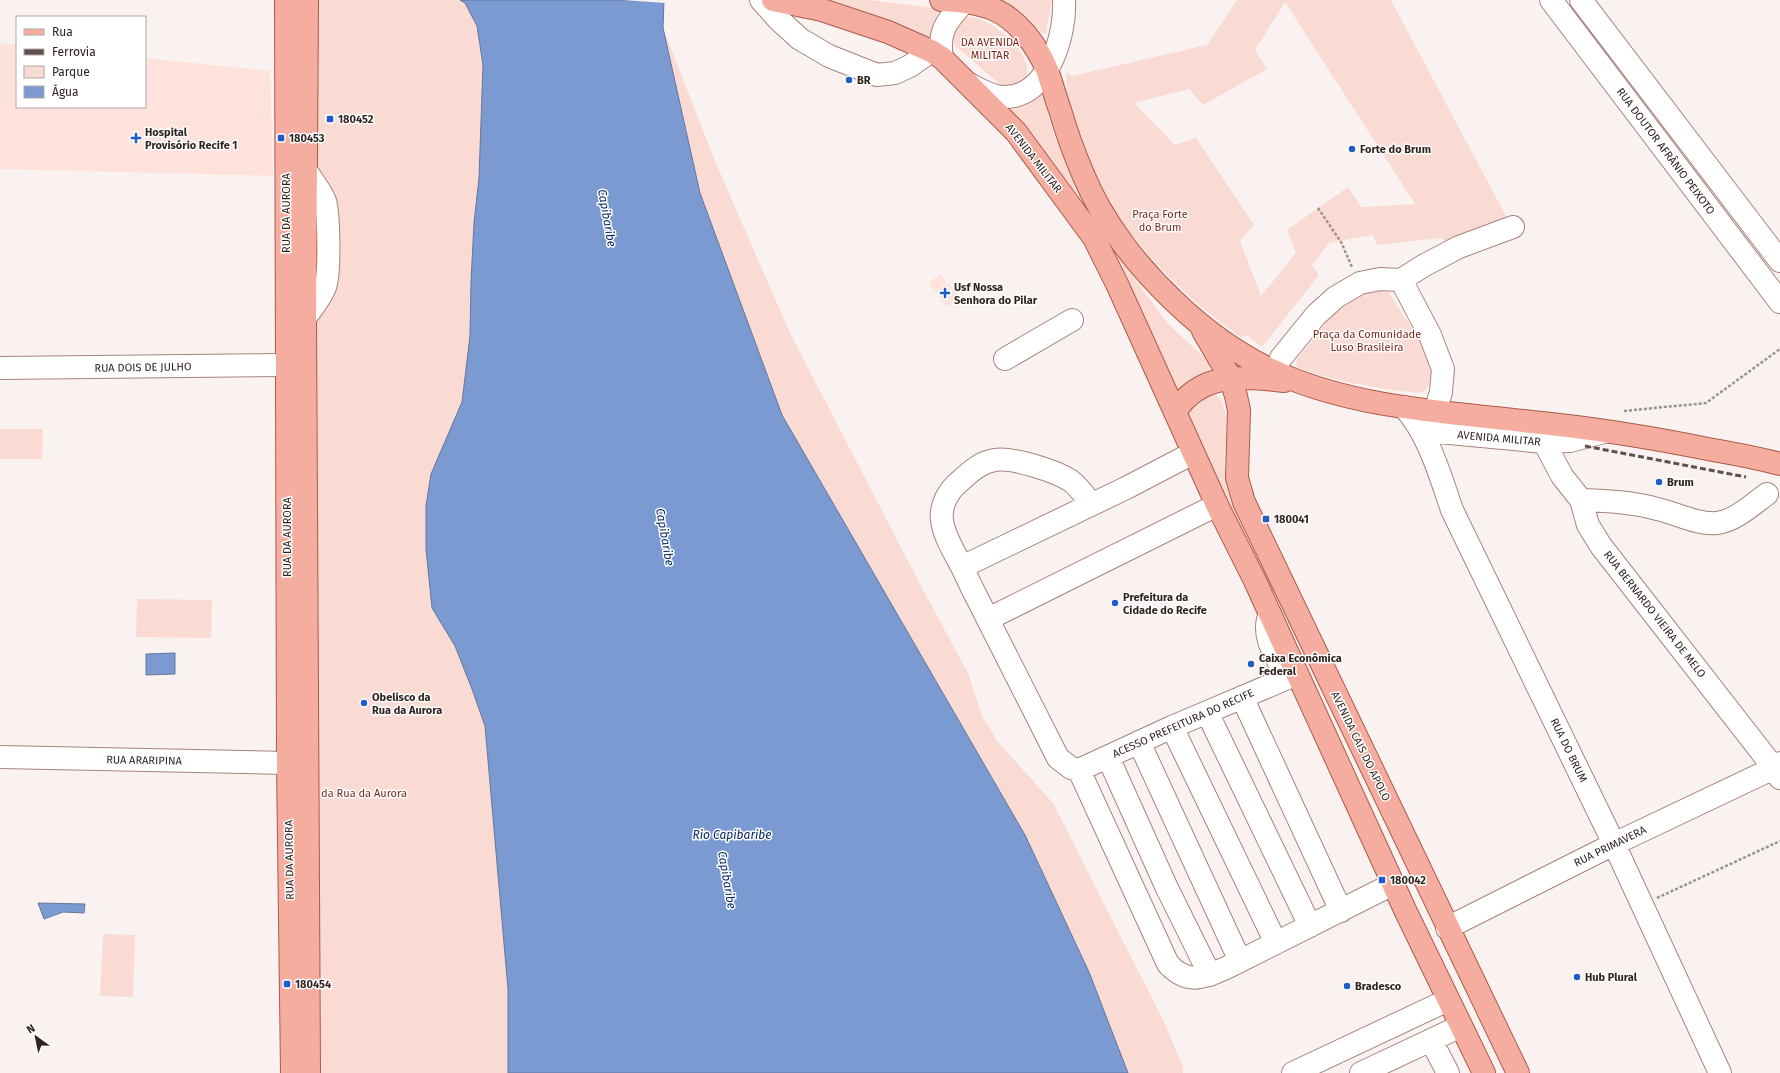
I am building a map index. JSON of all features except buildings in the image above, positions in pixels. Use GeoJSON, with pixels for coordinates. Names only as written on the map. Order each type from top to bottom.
{"type":"FeatureCollection","features":[{"type":"Feature","properties":{"kind":"main road","name":"RUA DA AURORA"},"geometry":{"type":"LineString","coordinates":[[286,0],[288,763],[292,1073]]}},
{"type":"Feature","properties":{"kind":"main road","name":"RUA DA AURORA"},"geometry":{"type":"LineString","coordinates":[[307,0],[305,318],[309,1073]]}},
{"type":"Feature","properties":{"kind":"main road","name":"AVENIDA MILITAR"},"geometry":{"type":"LineString","coordinates":[[773,0],[822,10],[888,32],[936,54],[969,84],[1016,132],[1094,238],[1176,412]]}},
{"type":"Feature","properties":{"kind":"main road","name":"AVENIDA MILITAR"},"geometry":{"type":"LineString","coordinates":[[941,0],[966,0],[993,9],[1013,22],[1032,42],[1047,69],[1060,112],[1083,175],[1107,220],[1140,264],[1172,299],[1200,325],[1236,350],[1270,370],[1303,383],[1355,397],[1404,407],[1435,412],[1543,423],[1664,440],[1780,464]]}},
{"type":"Feature","properties":{"kind":"main road","name":"AVENIDA CAIS DO APOLO"},"geometry":{"type":"LineString","coordinates":[[1200,325],[1230,377],[1236,396],[1239,410],[1237,478],[1244,502],[1447,928],[1518,1073]]}},
{"type":"Feature","properties":{"kind":"main road","name":"AVENIDA MILITAR"},"geometry":{"type":"LineString","coordinates":[[1230,377],[1303,383]]}},
{"type":"Feature","properties":{"kind":"main road"},"geometry":{"type":"LineString","coordinates":[[1230,377],[1205,385],[1193,392],[1182,401],[1176,412],[1217,505],[1270,614],[1292,676],[1484,1073]]}},
{"type":"Feature","properties":{"kind":"street"},"geometry":{"type":"LineString","coordinates":[[761,0],[778,19],[800,39],[829,56],[877,75],[895,72],[936,54],[940,47],[942,34],[950,16],[966,0]]}},
{"type":"Feature","properties":{"kind":"street"},"geometry":{"type":"LineString","coordinates":[[969,84],[1004,98],[1020,96],[1030,90],[1042,78],[1059,43],[1065,11],[1064,0]]}},
{"type":"Feature","properties":{"kind":"street","name":"RUA DOUTOR AFRÂNIO PEIXOTO"},"geometry":{"type":"LineString","coordinates":[[1552,0],[1780,302]]}},
{"type":"Feature","properties":{"kind":"street"},"geometry":{"type":"LineString","coordinates":[[1581,0],[1780,261]]}},
{"type":"Feature","properties":{"kind":"street"},"geometry":{"type":"LineString","coordinates":[[1281,358],[1316,314],[1336,297],[1360,283],[1380,279],[1401,280],[1423,266],[1459,247],[1513,228]]}},
{"type":"Feature","properties":{"kind":"street"},"geometry":{"type":"LineString","coordinates":[[1401,280],[1415,303],[1430,335],[1443,369],[1441,392],[1435,412]]}},
{"type":"Feature","properties":{"kind":"street"},"geometry":{"type":"LineString","coordinates":[[1005,359],[1072,320]]}},
{"type":"Feature","properties":{"kind":"street","name":"RUA DOIS DE JULHO"},"geometry":{"type":"LineString","coordinates":[[0,368],[286,365]]}},
{"type":"Feature","properties":{"kind":"street"},"geometry":{"type":"LineString","coordinates":[[1404,407],[1419,427]]}},
{"type":"Feature","properties":{"kind":"street","name":"AVENIDA MILITAR"},"geometry":{"type":"LineString","coordinates":[[1419,427],[1428,431],[1544,442],[1570,441],[1604,432]]}},
{"type":"Feature","properties":{"kind":"street","name":"RUA DO BRUM"},"geometry":{"type":"LineString","coordinates":[[1419,427],[1452,510],[1614,844],[1720,1073]]}},
{"type":"Feature","properties":{"kind":"street","name":"RUA BERNARDO VIEIRA DE MELO"},"geometry":{"type":"LineString","coordinates":[[1544,442],[1562,476],[1581,500],[1588,525],[1601,546],[1778,769]]}},
{"type":"Feature","properties":{"kind":"street"},"geometry":{"type":"LineString","coordinates":[[962,567],[1126,488],[1193,453]]}},
{"type":"Feature","properties":{"kind":"street"},"geometry":{"type":"LineString","coordinates":[[1091,504],[1082,492],[1070,481],[1018,461],[995,460],[983,464],[970,472],[952,488],[944,503],[942,518],[944,530],[1058,758],[1075,769],[1168,964],[1184,977],[1196,978],[1210,975],[1393,884]]}},
{"type":"Feature","properties":{"kind":"street"},"geometry":{"type":"LineString","coordinates":[[1581,500],[1656,508],[1706,523],[1717,523],[1728,520],[1767,494]]}},
{"type":"Feature","properties":{"kind":"street"},"geometry":{"type":"LineString","coordinates":[[988,619],[1217,505]]}},
{"type":"Feature","properties":{"kind":"street","name":"ACESSO PREFEITURA DO RECIFE"},"geometry":{"type":"LineString","coordinates":[[1075,769],[1108,757],[1172,727],[1292,676]]}},
{"type":"Feature","properties":{"kind":"street"},"geometry":{"type":"LineString","coordinates":[[1242,697],[1341,911]]}},
{"type":"Feature","properties":{"kind":"street"},"geometry":{"type":"LineString","coordinates":[[1207,712],[1310,926]]}},
{"type":"Feature","properties":{"kind":"street"},"geometry":{"type":"LineString","coordinates":[[1172,727],[1276,943]]}},
{"type":"Feature","properties":{"kind":"street"},"geometry":{"type":"LineString","coordinates":[[1139,742],[1240,961]]}},
{"type":"Feature","properties":{"kind":"street","name":"RUA ARARIPINA"},"geometry":{"type":"LineString","coordinates":[[0,757],[288,763]]}},
{"type":"Feature","properties":{"kind":"street"},"geometry":{"type":"LineString","coordinates":[[1108,757],[1166,886],[1210,975]]}},
{"type":"Feature","properties":{"kind":"street","name":"RUA PRIMAVERA"},"geometry":{"type":"LineString","coordinates":[[1447,928],[1614,844],[1778,769]]}},
{"type":"Feature","properties":{"kind":"street"},"geometry":{"type":"LineString","coordinates":[[1293,1073],[1448,1000]]}},
{"type":"Feature","properties":{"kind":"street"},"geometry":{"type":"LineString","coordinates":[[1361,1073],[1461,1026]]}},
{"type":"Feature","properties":{"kind":"street"},"geometry":{"type":"LineString","coordinates":[[1431,1040],[1441,1071]]}},
{"type":"Feature","properties":{"kind":"path"},"geometry":{"type":"LineString","coordinates":[[1318,208],[1341,242],[1360,283]]}},
{"type":"Feature","properties":{"kind":"path"},"geometry":{"type":"LineString","coordinates":[[1624,411],[1706,403],[1780,349]]}},
{"type":"Feature","properties":{"kind":"path"},"geometry":{"type":"LineString","coordinates":[[1642,905],[1780,841]]}},
{"type":"Feature","properties":{"kind":"shaded area","name":"Hospital Provisório Recife 1"},"geometry":{"type":"Polygon","coordinates":[[[0,43],[16,45],[16,108],[146,108],[146,58],[270,71],[273,176],[0,169],[0,43]]]}},
{"type":"Feature","properties":{"kind":"shaded area","name":"Usf Nossa Senhora do Pilar"},"geometry":{"type":"Polygon","coordinates":[[[941,274],[959,298],[946,307],[929,282],[941,274]]]}},
{"type":"Feature","properties":{"kind":"green space","name":"da Rua da Aurora"},"geometry":{"type":"Polygon","coordinates":[[[316,0],[460,0],[465,3],[477,26],[483,65],[479,178],[474,223],[471,282],[470,336],[462,402],[431,474],[426,506],[426,549],[432,608],[455,646],[485,726],[508,989],[508,1073],[319,1073],[316,0]]]}},
{"type":"Feature","properties":{"kind":"green space","name":"DA AVENIDA MILITAR"},"geometry":{"type":"Polygon","coordinates":[[[822,0],[869,0],[935,8],[938,12],[932,26],[931,39],[822,0]]]}},
{"type":"Feature","properties":{"kind":"green space","name":"DA AVENIDA MILITAR"},"geometry":{"type":"Polygon","coordinates":[[[999,0],[1052,0],[1046,33],[1043,34],[1022,14],[999,0]]]}},
{"type":"Feature","properties":{"kind":"green space","name":"Praça Forte do Brum"},"geometry":{"type":"Polygon","coordinates":[[[1237,0],[1391,0],[1507,218],[1450,244],[1441,238],[1377,245],[1373,235],[1329,243],[1312,265],[1319,275],[1262,347],[1248,336],[1240,337],[1216,319],[1171,279],[1150,257],[1113,209],[1082,152],[1069,105],[1067,92],[1067,73],[1072,76],[1207,45],[1237,0]],[[1285,2],[1255,50],[1267,69],[1203,105],[1189,89],[1134,103],[1175,145],[1196,138],[1254,225],[1240,241],[1261,296],[1296,253],[1287,230],[1348,187],[1361,207],[1415,204],[1285,2]]]}},
{"type":"Feature","properties":{"kind":"green space","name":"DA AVENIDA MILITAR"},"geometry":{"type":"Polygon","coordinates":[[[963,17],[973,17],[983,20],[1003,33],[1012,41],[1019,50],[1027,69],[1027,76],[1025,80],[1010,86],[1001,85],[955,46],[952,36],[963,17]]]}},
{"type":"Feature","properties":{"kind":"green space"},"geometry":{"type":"Polygon","coordinates":[[[663,28],[715,161],[789,331],[923,590],[968,673],[982,716],[998,742],[1053,803],[1165,1024],[1183,1068],[1183,1073],[1128,1073],[1089,972],[1025,835],[782,415],[700,193],[663,28]]]}},
{"type":"Feature","properties":{"kind":"green space"},"geometry":{"type":"Polygon","coordinates":[[[1041,92],[1054,134],[1068,167],[1115,247],[1135,279],[1168,324],[1208,361],[1210,369],[1208,374],[1177,393],[1106,234],[1095,216],[1010,110],[1011,107],[1041,92]]]}},
{"type":"Feature","properties":{"kind":"green space","name":"Praça da Comunidade Luso Brasileira"},"geometry":{"type":"Polygon","coordinates":[[[1375,285],[1387,290],[1435,364],[1433,381],[1424,391],[1417,393],[1356,384],[1326,377],[1296,367],[1297,359],[1340,305],[1375,285]]]}},
{"type":"Feature","properties":{"kind":"green space"},"geometry":{"type":"Polygon","coordinates":[[[1212,392],[1219,398],[1224,406],[1226,416],[1226,474],[1250,532],[1278,591],[1270,594],[1188,415],[1190,405],[1212,392]]]}},
{"type":"Feature","properties":{"kind":"green space"},"geometry":{"type":"Polygon","coordinates":[[[0,429],[43,429],[42,459],[0,459],[0,429]]]}},
{"type":"Feature","properties":{"kind":"green space"},"geometry":{"type":"Polygon","coordinates":[[[137,599],[212,600],[211,638],[136,637],[137,599]]]}},
{"type":"Feature","properties":{"kind":"green space"},"geometry":{"type":"Polygon","coordinates":[[[103,934],[135,935],[133,997],[100,996],[103,934]]]}},
{"type":"Feature","properties":{"kind":"water","name":"Rio Capibaribe"},"geometry":{"type":"Polygon","coordinates":[[[460,0],[664,0],[663,28],[700,193],[782,415],[1025,835],[1089,972],[1128,1073],[508,1073],[508,989],[485,726],[455,646],[432,608],[426,549],[426,506],[431,474],[462,402],[470,336],[471,282],[474,223],[479,178],[483,65],[477,26],[465,3],[460,0]]]}},
{"type":"Feature","properties":{"kind":"water"},"geometry":{"type":"Polygon","coordinates":[[[175,653],[175,674],[146,675],[146,654],[175,653]]]}},
{"type":"Feature","properties":{"kind":"water"},"geometry":{"type":"Polygon","coordinates":[[[38,903],[85,904],[84,913],[63,912],[44,919],[38,903]]]}},
{"type":"Feature","properties":{"kind":"pier"},"geometry":{"type":"Polygon","coordinates":[[[622,0],[666,0],[666,3],[622,0]]]}},
{"type":"Feature","properties":{"kind":"railway"},"geometry":{"type":"LineString","coordinates":[[1585,446],[1746,477]]}},
{"type":"Feature","properties":{"kind":"place","name":"BR"},"geometry":{"type":"Point","coordinates":[849,80]}},
{"type":"Feature","properties":{"kind":"place","name":"180452"},"geometry":{"type":"Point","coordinates":[330,119]}},
{"type":"Feature","properties":{"kind":"place","name":"Hospital Provisório Recife 1"},"geometry":{"type":"Point","coordinates":[136,138]}},
{"type":"Feature","properties":{"kind":"place","name":"180453"},"geometry":{"type":"Point","coordinates":[281,138]}},
{"type":"Feature","properties":{"kind":"place","name":"Forte do Brum"},"geometry":{"type":"Point","coordinates":[1352,149]}},
{"type":"Feature","properties":{"kind":"place","name":"Usf Nossa Senhora do Pilar"},"geometry":{"type":"Point","coordinates":[945,293]}},
{"type":"Feature","properties":{"kind":"place","name":"Brum"},"geometry":{"type":"Point","coordinates":[1659,482]}},
{"type":"Feature","properties":{"kind":"place","name":"180041"},"geometry":{"type":"Point","coordinates":[1266,519]}},
{"type":"Feature","properties":{"kind":"place","name":"Prefeitura da Cidade do Recife"},"geometry":{"type":"Point","coordinates":[1115,603]}},
{"type":"Feature","properties":{"kind":"place","name":"Caixa Econômica Federal"},"geometry":{"type":"Point","coordinates":[1251,664]}},
{"type":"Feature","properties":{"kind":"place","name":"Obelisco da Rua da Aurora"},"geometry":{"type":"Point","coordinates":[364,703]}},
{"type":"Feature","properties":{"kind":"place","name":"180042"},"geometry":{"type":"Point","coordinates":[1382,880]}},
{"type":"Feature","properties":{"kind":"place","name":"Hub Plural"},"geometry":{"type":"Point","coordinates":[1577,977]}},
{"type":"Feature","properties":{"kind":"place","name":"180454"},"geometry":{"type":"Point","coordinates":[287,984]}},
{"type":"Feature","properties":{"kind":"place","name":"Bradesco"},"geometry":{"type":"Point","coordinates":[1347,986]}},
{"type":"Feature","properties":{"kind":"water label","name":"Capibaribe"},"geometry":{"type":"Point","coordinates":[607,218]}},
{"type":"Feature","properties":{"kind":"water label","name":"Capibaribe"},"geometry":{"type":"Point","coordinates":[665,537]}},
{"type":"Feature","properties":{"kind":"water label","name":"Capibaribe"},"geometry":{"type":"Point","coordinates":[727,880]}}]}
